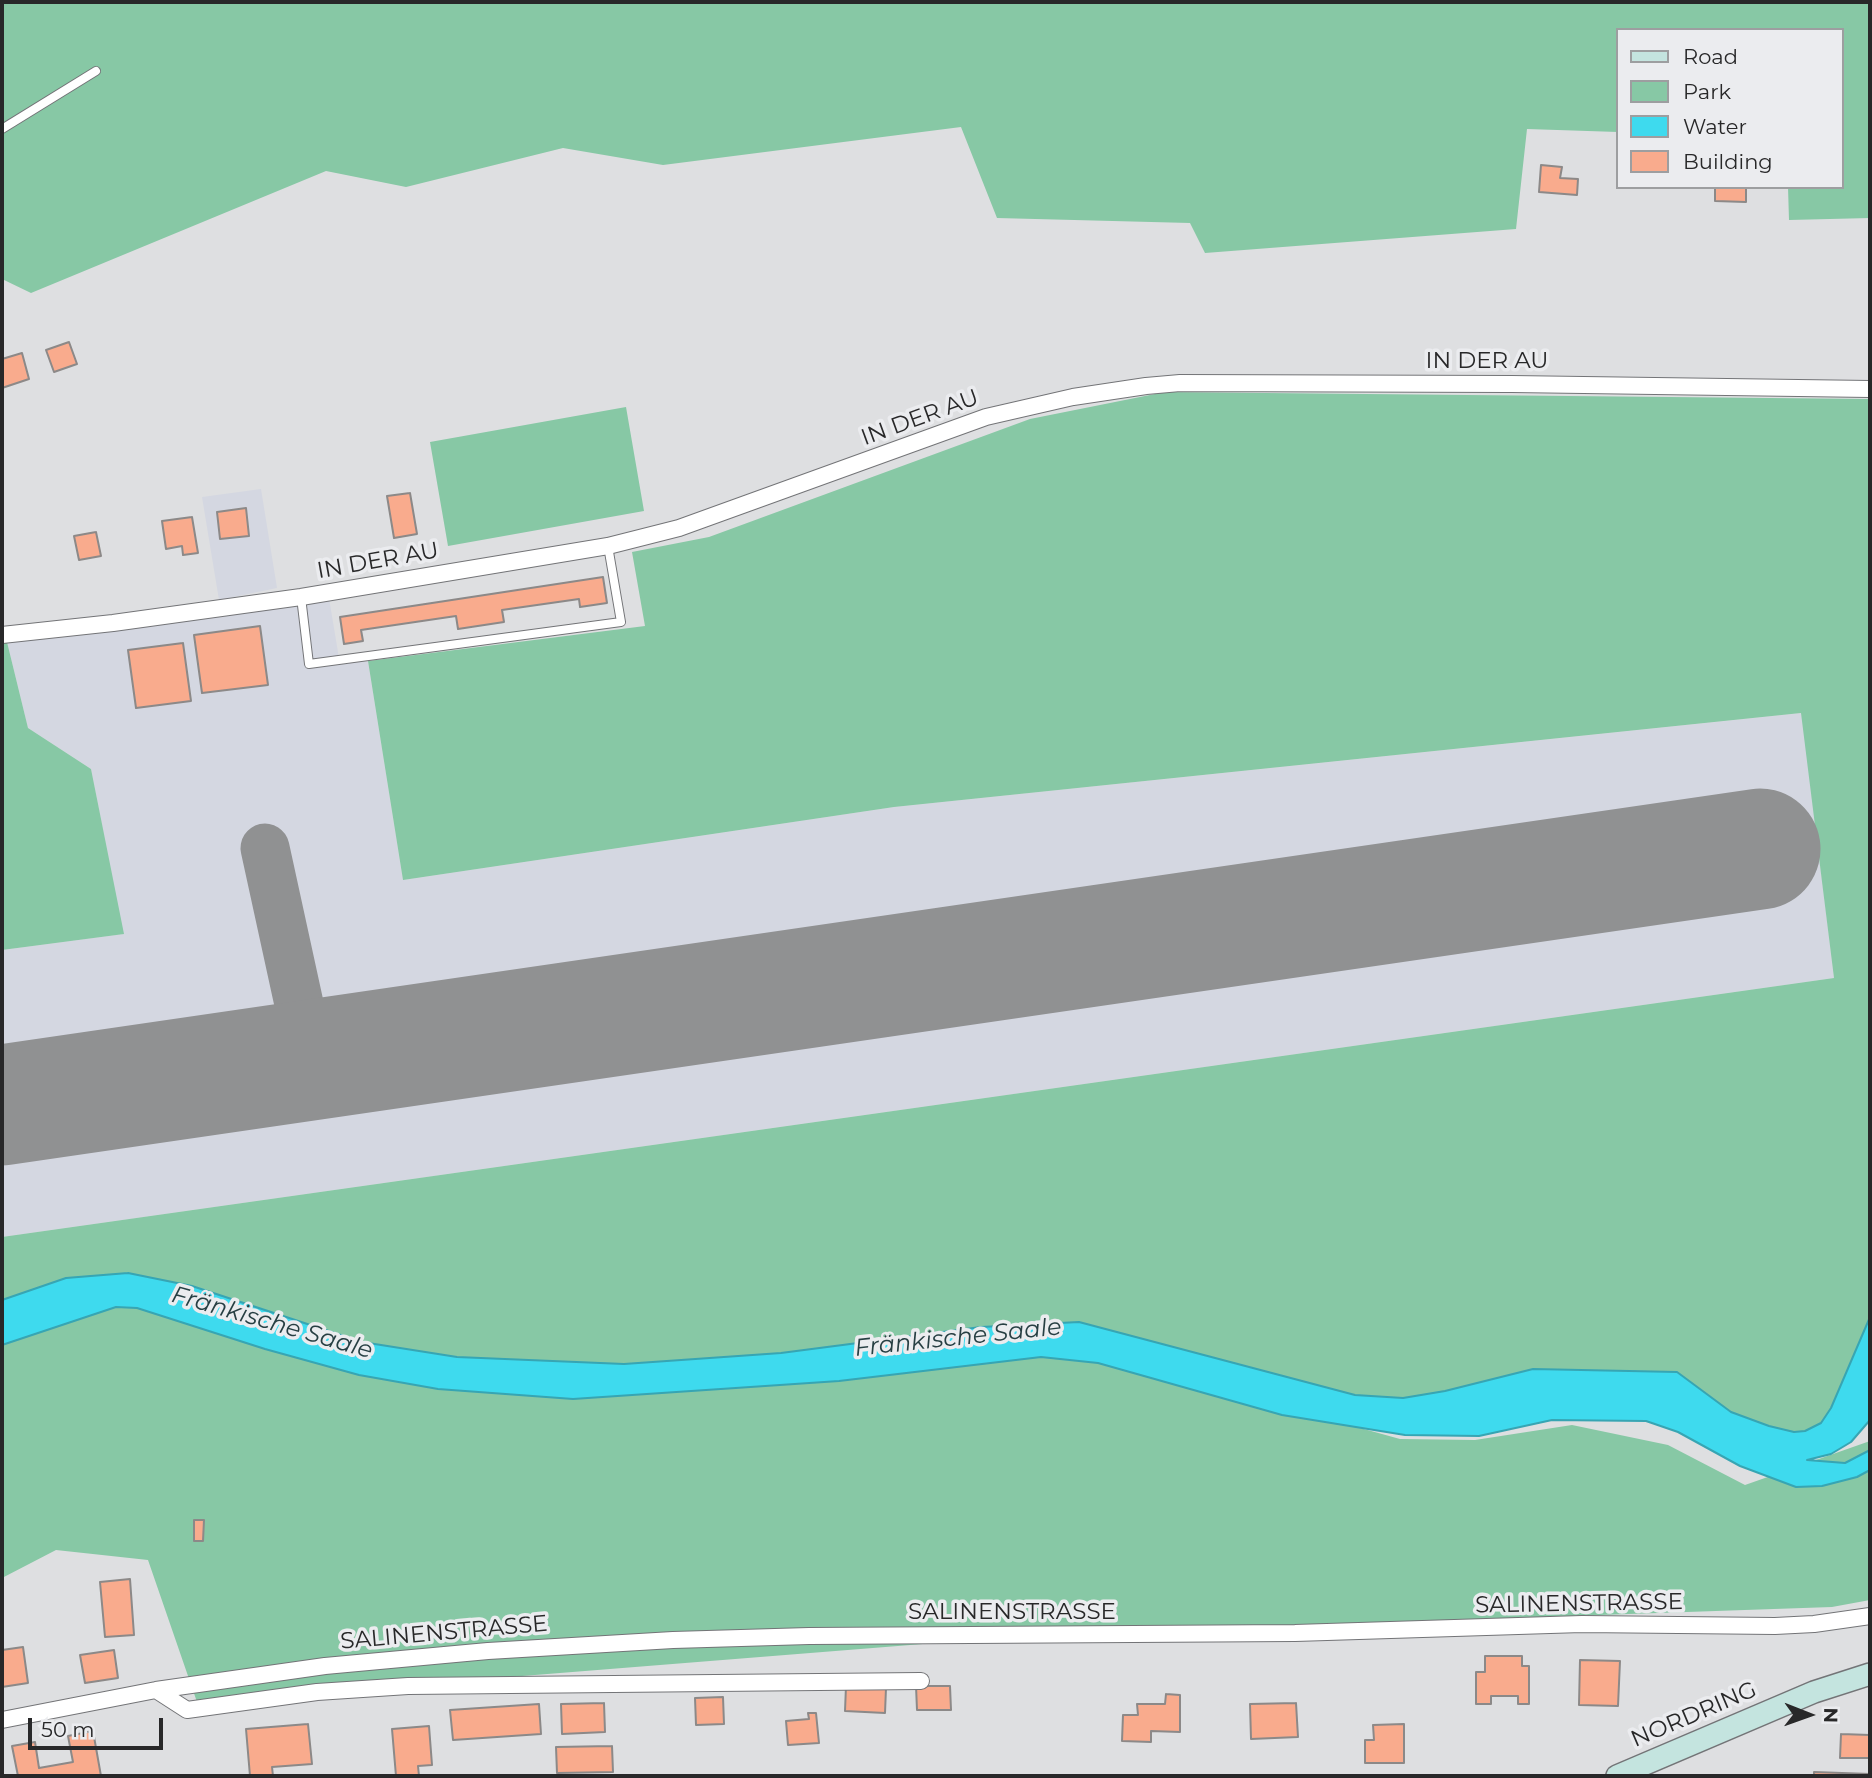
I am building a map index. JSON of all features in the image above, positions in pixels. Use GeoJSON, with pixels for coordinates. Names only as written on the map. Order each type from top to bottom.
{"type":"FeatureCollection","features":[{"type":"Feature","properties":{"kind":"main road","name":"NORDRING"},"geometry":{"type":"LineString","coordinates":[[1618,1776],[1814,1692],[1870,1674]]}},
{"type":"Feature","properties":{"kind":"street","name":"IN DER AU"},"geometry":{"type":"LineString","coordinates":[[2,635],[301,597],[608,546],[679,528],[986,417],[1073,397],[1146,386],[1180,383],[1485,384],[1870,389]]}},
{"type":"Feature","properties":{"kind":"street","name":"SALINENSTRASSE"},"geometry":{"type":"LineString","coordinates":[[2,1720],[156,1690],[325,1666],[488,1651],[673,1640],[836,1636],[1295,1633],[1582,1624],[1775,1626],[1870,1616]]}},
{"type":"Feature","properties":{"kind":"street"},"geometry":{"type":"LineString","coordinates":[[156,1690],[187,1710],[317,1692],[408,1686],[921,1681]]}},
{"type":"Feature","properties":{"kind":"lane"},"geometry":{"type":"LineString","coordinates":[[2,129],[96,71]]}},
{"type":"Feature","properties":{"kind":"lane"},"geometry":{"type":"LineString","coordinates":[[301,597],[309,664],[621,622],[608,546]]}},
{"type":"Feature","properties":{"kind":"shaded area"},"geometry":{"type":"Polygon","coordinates":[[[261,489],[277,588],[219,600],[202,497],[261,489]]]}},
{"type":"Feature","properties":{"kind":"shaded area"},"geometry":{"type":"Polygon","coordinates":[[[329,598],[340,664],[368,661],[403,880],[894,807],[1802,713],[1834,978],[2,1237],[2,950],[123,934],[91,769],[28,728],[7,642],[329,598]]]}},
{"type":"Feature","properties":{"kind":"green space"},"geometry":{"type":"Polygon","coordinates":[[[2,2],[1870,2],[1870,218],[1789,220],[1788,189],[1844,189],[1844,28],[1616,28],[1616,132],[1527,129],[1516,229],[1205,253],[1190,223],[997,218],[961,127],[663,165],[563,148],[406,187],[326,171],[31,293],[2,279],[2,2]]]}},
{"type":"Feature","properties":{"kind":"green space"},"geometry":{"type":"Polygon","coordinates":[[[1165,392],[1870,399],[1870,1317],[1831,1408],[1821,1423],[1805,1431],[1794,1432],[1769,1426],[1730,1412],[1677,1372],[1533,1369],[1445,1391],[1403,1398],[1355,1395],[1079,1322],[981,1327],[781,1353],[624,1364],[457,1357],[362,1342],[192,1286],[128,1273],[66,1278],[2,1300],[2,1237],[1834,978],[1801,713],[894,807],[403,880],[368,661],[645,626],[632,552],[709,537],[1030,419],[1165,392]]]}},
{"type":"Feature","properties":{"kind":"green space"},"geometry":{"type":"Polygon","coordinates":[[[626,407],[644,511],[448,546],[430,442],[626,407]]]}},
{"type":"Feature","properties":{"kind":"green space"},"geometry":{"type":"Polygon","coordinates":[[[2,642],[7,642],[28,728],[91,769],[124,934],[2,950],[2,642]]]}},
{"type":"Feature","properties":{"kind":"green space"},"geometry":{"type":"Polygon","coordinates":[[[109,1298],[451,1380],[1056,1344],[1400,1439],[1475,1440],[1572,1425],[1668,1445],[1745,1485],[1870,1441],[1870,1600],[1832,1607],[1048,1634],[197,1702],[148,1560],[56,1550],[2,1578],[2,1327],[109,1298]]]}},
{"type":"Feature","properties":{"kind":"water","name":"Fränkische Saale"},"geometry":{"type":"Polygon","coordinates":[[[128,1273],[192,1286],[362,1342],[457,1357],[624,1364],[781,1353],[981,1327],[1079,1322],[1355,1395],[1403,1398],[1445,1391],[1533,1369],[1677,1372],[1731,1412],[1794,1432],[1805,1431],[1821,1423],[1831,1408],[1870,1317],[1870,1420],[1851,1442],[1831,1454],[1807,1460],[1845,1463],[1870,1450],[1870,1470],[1857,1477],[1822,1486],[1796,1487],[1740,1466],[1678,1432],[1646,1421],[1552,1420],[1479,1436],[1405,1435],[1282,1415],[1098,1363],[1041,1357],[839,1381],[573,1399],[438,1389],[359,1375],[265,1349],[137,1308],[116,1307],[2,1345],[2,1300],[66,1278],[128,1273]]]}},
{"type":"Feature","properties":{"kind":"building"},"geometry":{"type":"Polygon","coordinates":[[[1541,165],[1562,167],[1560,178],[1578,179],[1577,195],[1539,192],[1541,165]]]}},
{"type":"Feature","properties":{"kind":"building"},"geometry":{"type":"Polygon","coordinates":[[[1715,189],[1746,189],[1746,202],[1715,201],[1715,189]]]}},
{"type":"Feature","properties":{"kind":"building"},"geometry":{"type":"Polygon","coordinates":[[[69,342],[77,364],[54,372],[46,350],[69,342]]]}},
{"type":"Feature","properties":{"kind":"building"},"geometry":{"type":"Polygon","coordinates":[[[22,353],[29,379],[2,388],[2,359],[22,353]]]}},
{"type":"Feature","properties":{"kind":"building"},"geometry":{"type":"Polygon","coordinates":[[[410,493],[417,534],[394,538],[387,496],[410,493]]]}},
{"type":"Feature","properties":{"kind":"building"},"geometry":{"type":"Polygon","coordinates":[[[246,508],[249,536],[220,539],[217,512],[246,508]]]}},
{"type":"Feature","properties":{"kind":"building"},"geometry":{"type":"Polygon","coordinates":[[[192,517],[198,553],[183,555],[182,546],[166,549],[162,521],[192,517]]]}},
{"type":"Feature","properties":{"kind":"building"},"geometry":{"type":"Polygon","coordinates":[[[96,532],[101,556],[79,560],[74,536],[96,532]]]}},
{"type":"Feature","properties":{"kind":"building"},"geometry":{"type":"Polygon","coordinates":[[[603,577],[607,603],[580,607],[579,599],[502,610],[504,622],[458,629],[456,616],[361,630],[363,641],[344,644],[340,617],[603,577]]]}},
{"type":"Feature","properties":{"kind":"building"},"geometry":{"type":"Polygon","coordinates":[[[260,626],[268,685],[202,693],[194,635],[260,626]]]}},
{"type":"Feature","properties":{"kind":"building"},"geometry":{"type":"Polygon","coordinates":[[[183,643],[191,701],[136,708],[128,650],[183,643]]]}},
{"type":"Feature","properties":{"kind":"building"},"geometry":{"type":"Polygon","coordinates":[[[194,1520],[204,1520],[203,1541],[194,1541],[194,1520]]]}},
{"type":"Feature","properties":{"kind":"building"},"geometry":{"type":"Polygon","coordinates":[[[130,1579],[134,1635],[105,1637],[100,1582],[130,1579]]]}},
{"type":"Feature","properties":{"kind":"building"},"geometry":{"type":"Polygon","coordinates":[[[23,1647],[28,1683],[2,1687],[2,1650],[23,1647]]]}},
{"type":"Feature","properties":{"kind":"building"},"geometry":{"type":"Polygon","coordinates":[[[114,1650],[118,1678],[85,1683],[80,1655],[114,1650]]]}},
{"type":"Feature","properties":{"kind":"building"},"geometry":{"type":"Polygon","coordinates":[[[1485,1656],[1522,1656],[1522,1666],[1529,1666],[1529,1704],[1518,1704],[1518,1696],[1491,1696],[1491,1704],[1476,1704],[1476,1672],[1485,1672],[1485,1656]]]}},
{"type":"Feature","properties":{"kind":"building"},"geometry":{"type":"Polygon","coordinates":[[[1580,1660],[1620,1661],[1618,1706],[1579,1705],[1580,1660]]]}},
{"type":"Feature","properties":{"kind":"building"},"geometry":{"type":"Polygon","coordinates":[[[846,1686],[886,1688],[885,1713],[845,1711],[846,1686]]]}},
{"type":"Feature","properties":{"kind":"building"},"geometry":{"type":"Polygon","coordinates":[[[916,1686],[950,1686],[951,1710],[917,1710],[916,1686]]]}},
{"type":"Feature","properties":{"kind":"building"},"geometry":{"type":"Polygon","coordinates":[[[1166,1694],[1180,1695],[1180,1732],[1151,1731],[1151,1742],[1122,1741],[1123,1715],[1138,1715],[1137,1704],[1165,1704],[1166,1694]]]}},
{"type":"Feature","properties":{"kind":"building"},"geometry":{"type":"Polygon","coordinates":[[[723,1697],[724,1724],[696,1725],[695,1698],[723,1697]]]}},
{"type":"Feature","properties":{"kind":"building"},"geometry":{"type":"Polygon","coordinates":[[[604,1703],[605,1732],[562,1734],[561,1704],[604,1703]]]}},
{"type":"Feature","properties":{"kind":"building"},"geometry":{"type":"Polygon","coordinates":[[[1296,1703],[1298,1737],[1251,1739],[1250,1704],[1296,1703]]]}},
{"type":"Feature","properties":{"kind":"building"},"geometry":{"type":"Polygon","coordinates":[[[539,1704],[541,1734],[453,1740],[450,1710],[539,1704]]]}},
{"type":"Feature","properties":{"kind":"building"},"geometry":{"type":"Polygon","coordinates":[[[808,1713],[816,1713],[819,1743],[788,1745],[786,1721],[809,1719],[808,1713]]]}},
{"type":"Feature","properties":{"kind":"building"},"geometry":{"type":"Polygon","coordinates":[[[308,1724],[312,1764],[272,1767],[273,1776],[250,1776],[246,1729],[308,1724]]]}},
{"type":"Feature","properties":{"kind":"building"},"geometry":{"type":"Polygon","coordinates":[[[1404,1724],[1404,1763],[1365,1763],[1365,1740],[1374,1740],[1373,1725],[1404,1724]]]}},
{"type":"Feature","properties":{"kind":"building"},"geometry":{"type":"Polygon","coordinates":[[[429,1726],[432,1765],[418,1766],[419,1776],[396,1776],[392,1729],[429,1726]]]}},
{"type":"Feature","properties":{"kind":"building"},"geometry":{"type":"Polygon","coordinates":[[[93,1731],[101,1776],[18,1776],[12,1746],[35,1742],[39,1768],[73,1762],[68,1736],[93,1731]]]}},
{"type":"Feature","properties":{"kind":"building"},"geometry":{"type":"Polygon","coordinates":[[[1841,1734],[1870,1735],[1870,1758],[1840,1758],[1841,1734]]]}},
{"type":"Feature","properties":{"kind":"building"},"geometry":{"type":"Polygon","coordinates":[[[612,1746],[613,1772],[557,1773],[556,1747],[612,1746]]]}},
{"type":"Feature","properties":{"kind":"building"},"geometry":{"type":"Polygon","coordinates":[[[1814,1772],[1870,1774],[1870,1776],[1814,1776],[1814,1772]]]}},
{"type":"Feature","properties":{"kind":"taxiway"},"geometry":{"type":"LineString","coordinates":[[265,848],[311,1059]]}},
{"type":"Feature","properties":{"kind":"runway"},"geometry":{"type":"LineString","coordinates":[[2,1105],[1760,849]]}}]}
